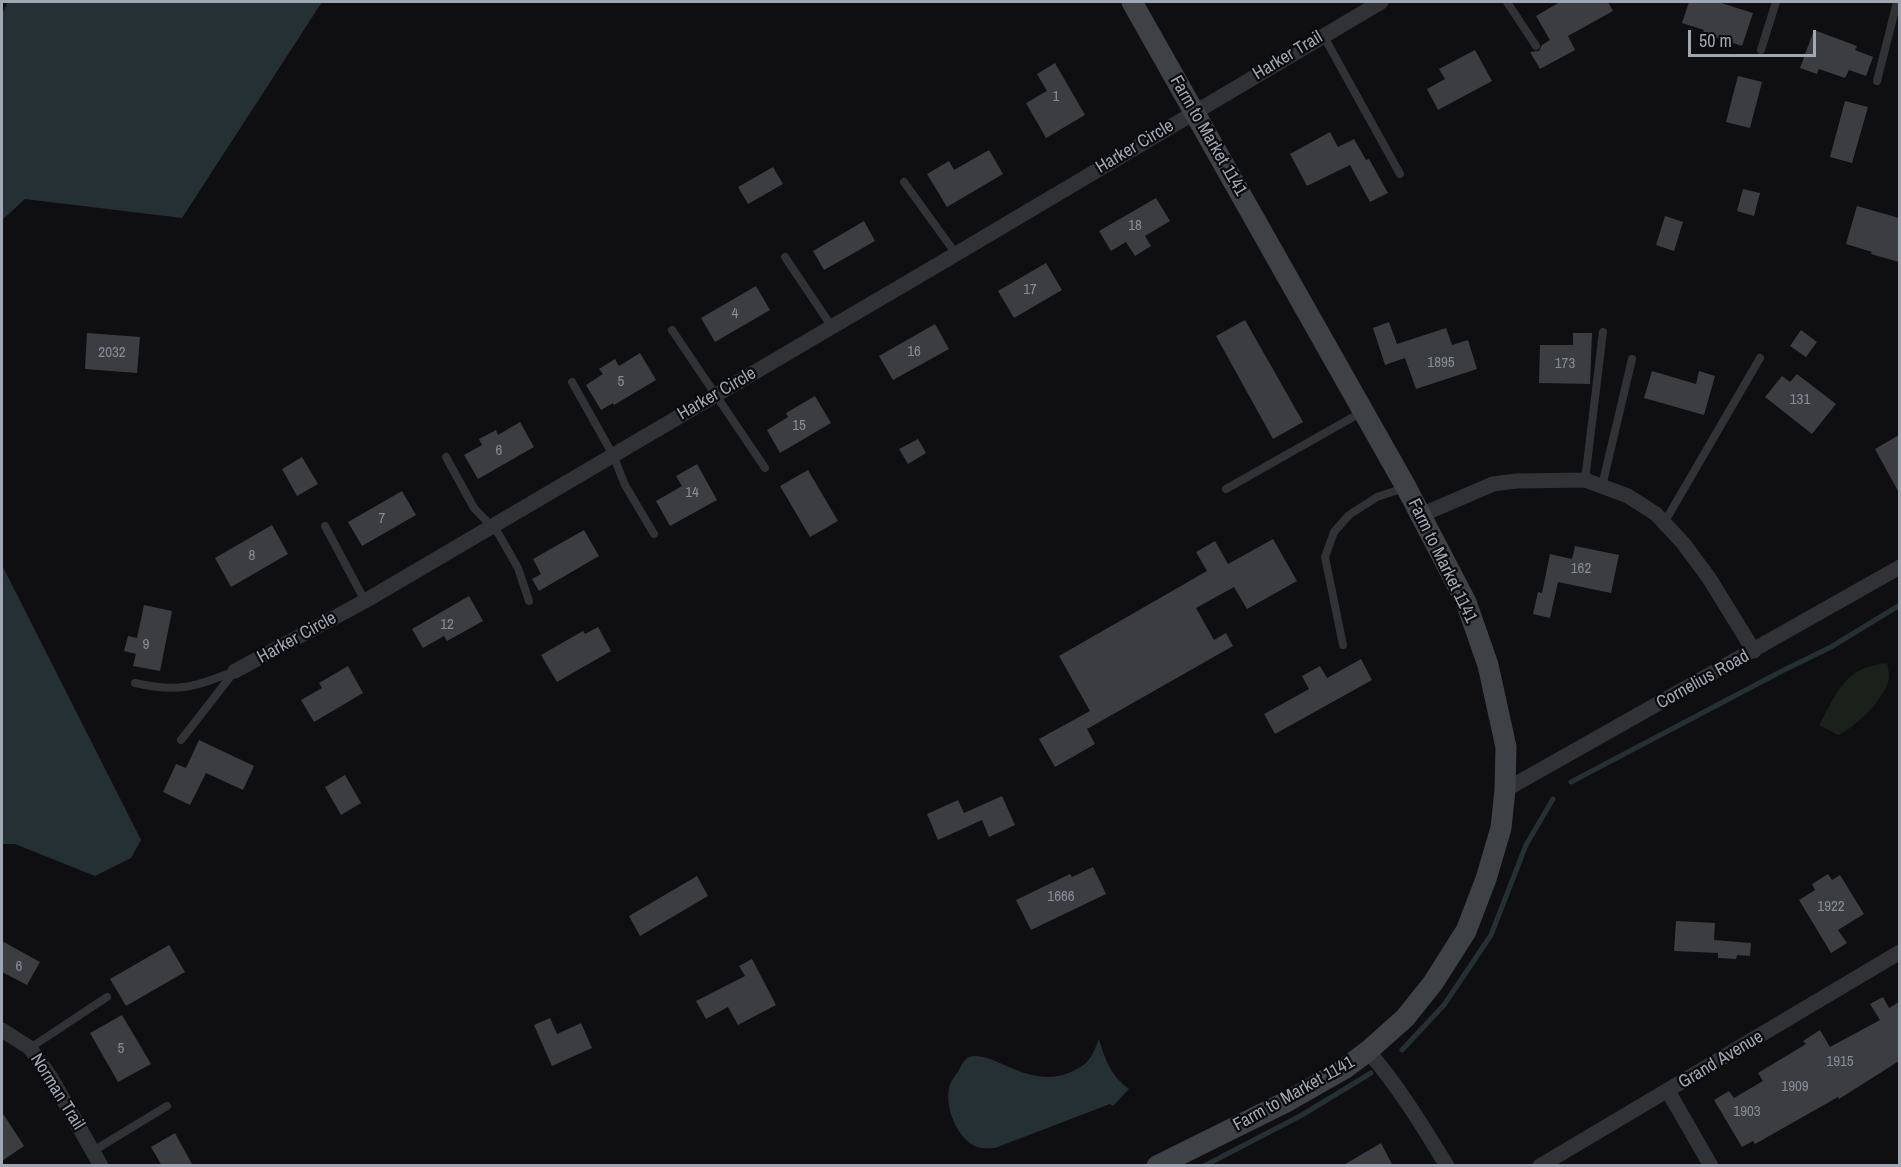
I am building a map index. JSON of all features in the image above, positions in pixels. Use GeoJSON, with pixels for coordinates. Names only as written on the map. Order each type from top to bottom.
{"type":"FeatureCollection","features":[{"type":"Feature","properties":{"kind":"street","name":"Farm to Market 1141"},"geometry":{"type":"LineString","coordinates":[[1132,2],[1406,487],[1466,602],[1488,665],[1506,747],[1501,828],[1486,879],[1466,931],[1433,983],[1405,1018],[1344,1069],[1288,1101],[1157,1166]]}},
{"type":"Feature","properties":{"kind":"street","name":"Harker Trail"},"geometry":{"type":"LineString","coordinates":[[1195,111],[1374,3]]}},
{"type":"Feature","properties":{"kind":"street","name":"Harker Circle"},"geometry":{"type":"LineString","coordinates":[[235,671],[365,601],[1195,111]]}},
{"type":"Feature","properties":{"kind":"street"},"geometry":{"type":"LineString","coordinates":[[1421,515],[1493,484],[1517,481],[1585,480],[1628,496],[1656,514],[1683,543],[1709,578],[1754,651]]}},
{"type":"Feature","properties":{"kind":"street","name":"Cornelius Road"},"geometry":{"type":"LineString","coordinates":[[1505,790],[1899,567]]}},
{"type":"Feature","properties":{"kind":"street","name":"Grand Avenue"},"geometry":{"type":"LineString","coordinates":[[1540,1166],[1668,1092],[1899,952]]}},
{"type":"Feature","properties":{"kind":"street","name":"Norman Trail"},"geometry":{"type":"LineString","coordinates":[[2,1030],[30,1048],[50,1076],[101,1166]]}},
{"type":"Feature","properties":{"kind":"street"},"geometry":{"type":"LineString","coordinates":[[1368,1051],[1412,1107],[1447,1166]]}},
{"type":"Feature","properties":{"kind":"street"},"geometry":{"type":"LineString","coordinates":[[1668,1092],[1711,1166]]}},
{"type":"Feature","properties":{"kind":"lane"},"geometry":{"type":"LineString","coordinates":[[1507,2],[1536,46]]}},
{"type":"Feature","properties":{"kind":"lane"},"geometry":{"type":"LineString","coordinates":[[1761,50],[1776,2]]}},
{"type":"Feature","properties":{"kind":"lane"},"geometry":{"type":"LineString","coordinates":[[1877,81],[1897,2]]}},
{"type":"Feature","properties":{"kind":"lane"},"geometry":{"type":"LineString","coordinates":[[1323,35],[1400,174]]}},
{"type":"Feature","properties":{"kind":"lane"},"geometry":{"type":"LineString","coordinates":[[904,182],[956,254]]}},
{"type":"Feature","properties":{"kind":"lane"},"geometry":{"type":"LineString","coordinates":[[785,256],[832,327]]}},
{"type":"Feature","properties":{"kind":"lane"},"geometry":{"type":"LineString","coordinates":[[672,330],[765,468]]}},
{"type":"Feature","properties":{"kind":"lane"},"geometry":{"type":"LineString","coordinates":[[1585,480],[1603,332]]}},
{"type":"Feature","properties":{"kind":"lane"},"geometry":{"type":"LineString","coordinates":[[1664,523],[1760,358]]}},
{"type":"Feature","properties":{"kind":"lane"},"geometry":{"type":"LineString","coordinates":[[1602,486],[1632,359]]}},
{"type":"Feature","properties":{"kind":"lane"},"geometry":{"type":"LineString","coordinates":[[572,382],[613,455],[625,485],[654,534]]}},
{"type":"Feature","properties":{"kind":"lane"},"geometry":{"type":"LineString","coordinates":[[1226,489],[1364,412]]}},
{"type":"Feature","properties":{"kind":"lane"},"geometry":{"type":"LineString","coordinates":[[446,457],[474,508],[498,533],[518,568],[529,601]]}},
{"type":"Feature","properties":{"kind":"lane"},"geometry":{"type":"LineString","coordinates":[[1343,645],[1325,557],[1334,532],[1349,515],[1377,497],[1406,487]]}},
{"type":"Feature","properties":{"kind":"lane"},"geometry":{"type":"LineString","coordinates":[[325,526],[365,601]]}},
{"type":"Feature","properties":{"kind":"lane"},"geometry":{"type":"LineString","coordinates":[[135,683],[173,689],[201,684],[235,671]]}},
{"type":"Feature","properties":{"kind":"lane"},"geometry":{"type":"LineString","coordinates":[[181,741],[235,671]]}},
{"type":"Feature","properties":{"kind":"lane"},"geometry":{"type":"LineString","coordinates":[[30,1048],[107,997]]}},
{"type":"Feature","properties":{"kind":"lane"},"geometry":{"type":"LineString","coordinates":[[93,1151],[167,1106]]}},
{"type":"Feature","properties":{"kind":"shaded area"},"geometry":{"type":"Polygon","coordinates":[[[8,2],[322,2],[182,218],[25,199],[2,220],[2,14],[8,2]]]}},
{"type":"Feature","properties":{"kind":"shaded area"},"geometry":{"type":"Polygon","coordinates":[[[2,565],[141,840],[131,858],[95,876],[15,844],[2,844],[2,565]]]}},
{"type":"Feature","properties":{"kind":"shaded area"},"geometry":{"type":"Polygon","coordinates":[[[1887,663],[1889,677],[1887,685],[1877,702],[1861,719],[1838,735],[1819,725],[1844,683],[1861,670],[1887,663]]]}},
{"type":"Feature","properties":{"kind":"shaded area"},"geometry":{"type":"Polygon","coordinates":[[[1099,1039],[1110,1067],[1129,1089],[1113,1106],[1110,1104],[995,1148],[977,1147],[958,1130],[949,1105],[949,1088],[967,1058],[978,1056],[1041,1077],[1056,1076],[1071,1072],[1086,1063],[1099,1039]]]}},
{"type":"Feature","properties":{"kind":"building"},"geometry":{"type":"Polygon","coordinates":[[[1560,2],[1608,2],[1613,11],[1568,36],[1575,50],[1540,69],[1530,52],[1539,51],[1542,45],[1550,40],[1536,16],[1560,2]]]}},
{"type":"Feature","properties":{"kind":"building"},"geometry":{"type":"Polygon","coordinates":[[[1689,2],[1718,2],[1753,13],[1742,46],[1703,33],[1704,30],[1682,23],[1689,2]]]}},
{"type":"Feature","properties":{"kind":"building"},"geometry":{"type":"Polygon","coordinates":[[[1814,30],[1857,46],[1855,50],[1873,57],[1866,76],[1849,70],[1845,78],[1819,69],[1817,74],[1800,68],[1814,30]]]}},
{"type":"Feature","properties":{"kind":"building"},"geometry":{"type":"Polygon","coordinates":[[[1475,50],[1492,81],[1438,110],[1427,89],[1445,79],[1439,69],[1475,50]]]}},
{"type":"Feature","properties":{"kind":"building"},"geometry":{"type":"Polygon","coordinates":[[[1055,63],[1085,115],[1046,138],[1026,103],[1047,91],[1037,74],[1055,63]]]}},
{"type":"Feature","properties":{"kind":"building"},"geometry":{"type":"Polygon","coordinates":[[[1738,76],[1762,82],[1750,128],[1726,122],[1738,76]]]}},
{"type":"Feature","properties":{"kind":"building"},"geometry":{"type":"Polygon","coordinates":[[[1845,101],[1868,107],[1852,163],[1830,157],[1845,101]]]}},
{"type":"Feature","properties":{"kind":"building"},"geometry":{"type":"Polygon","coordinates":[[[1330,132],[1338,147],[1354,139],[1366,160],[1369,159],[1388,193],[1370,202],[1350,165],[1307,186],[1290,154],[1330,132]]]}},
{"type":"Feature","properties":{"kind":"building"},"geometry":{"type":"Polygon","coordinates":[[[989,150],[1003,174],[947,207],[927,174],[949,161],[954,170],[989,150]]]}},
{"type":"Feature","properties":{"kind":"building"},"geometry":{"type":"Polygon","coordinates":[[[773,167],[783,184],[748,204],[738,187],[773,167]]]}},
{"type":"Feature","properties":{"kind":"building"},"geometry":{"type":"Polygon","coordinates":[[[1743,189],[1760,193],[1754,216],[1737,211],[1743,189]]]}},
{"type":"Feature","properties":{"kind":"building"},"geometry":{"type":"Polygon","coordinates":[[[1156,198],[1170,221],[1145,236],[1151,246],[1135,256],[1126,242],[1111,251],[1099,231],[1156,198]]]}},
{"type":"Feature","properties":{"kind":"building"},"geometry":{"type":"Polygon","coordinates":[[[1857,206],[1899,218],[1899,262],[1846,244],[1857,206]]]}},
{"type":"Feature","properties":{"kind":"building"},"geometry":{"type":"Polygon","coordinates":[[[1665,216],[1683,222],[1674,251],[1656,245],[1665,216]]]}},
{"type":"Feature","properties":{"kind":"building"},"geometry":{"type":"Polygon","coordinates":[[[864,221],[875,241],[824,270],[813,251],[864,221]]]}},
{"type":"Feature","properties":{"kind":"building"},"geometry":{"type":"Polygon","coordinates":[[[1046,263],[1062,290],[1014,318],[998,291],[1046,263]]]}},
{"type":"Feature","properties":{"kind":"building"},"geometry":{"type":"Polygon","coordinates":[[[756,286],[770,310],[715,342],[701,318],[756,286]]]}},
{"type":"Feature","properties":{"kind":"building"},"geometry":{"type":"Polygon","coordinates":[[[1245,320],[1303,422],[1273,439],[1216,336],[1245,320]]]}},
{"type":"Feature","properties":{"kind":"building"},"geometry":{"type":"Polygon","coordinates":[[[1389,322],[1397,344],[1446,328],[1452,345],[1468,340],[1477,369],[1416,389],[1405,358],[1385,365],[1373,328],[1389,322]]]}},
{"type":"Feature","properties":{"kind":"building"},"geometry":{"type":"Polygon","coordinates":[[[935,324],[949,349],[893,380],[879,356],[935,324]]]}},
{"type":"Feature","properties":{"kind":"building"},"geometry":{"type":"Polygon","coordinates":[[[1801,330],[1817,342],[1806,357],[1790,346],[1801,330]]]}},
{"type":"Feature","properties":{"kind":"building"},"geometry":{"type":"Polygon","coordinates":[[[87,333],[140,337],[137,373],[85,369],[87,333]]]}},
{"type":"Feature","properties":{"kind":"building"},"geometry":{"type":"Polygon","coordinates":[[[1573,333],[1592,333],[1590,384],[1539,383],[1540,345],[1573,345],[1573,333]]]}},
{"type":"Feature","properties":{"kind":"building"},"geometry":{"type":"Polygon","coordinates":[[[640,353],[656,380],[614,405],[613,403],[601,410],[586,385],[603,374],[599,369],[615,359],[619,366],[640,353]]]}},
{"type":"Feature","properties":{"kind":"building"},"geometry":{"type":"Polygon","coordinates":[[[1652,371],[1696,384],[1699,371],[1715,376],[1704,415],[1644,398],[1652,371]]]}},
{"type":"Feature","properties":{"kind":"building"},"geometry":{"type":"Polygon","coordinates":[[[1797,374],[1836,404],[1812,434],[1765,397],[1782,376],[1790,382],[1797,374]]]}},
{"type":"Feature","properties":{"kind":"building"},"geometry":{"type":"Polygon","coordinates":[[[815,396],[831,423],[780,453],[767,430],[788,417],[786,413],[815,396]]]}},
{"type":"Feature","properties":{"kind":"building"},"geometry":{"type":"Polygon","coordinates":[[[520,422],[534,447],[478,479],[464,455],[482,445],[479,439],[496,430],[498,435],[520,422]]]}},
{"type":"Feature","properties":{"kind":"building"},"geometry":{"type":"Polygon","coordinates":[[[1899,435],[1899,493],[1875,449],[1899,435]]]}},
{"type":"Feature","properties":{"kind":"building"},"geometry":{"type":"Polygon","coordinates":[[[918,439],[926,453],[908,464],[899,449],[918,439]]]}},
{"type":"Feature","properties":{"kind":"building"},"geometry":{"type":"Polygon","coordinates":[[[302,457],[318,484],[297,496],[282,469],[302,457]]]}},
{"type":"Feature","properties":{"kind":"building"},"geometry":{"type":"Polygon","coordinates":[[[697,464],[717,500],[670,526],[656,501],[682,486],[676,476],[697,464]]]}},
{"type":"Feature","properties":{"kind":"building"},"geometry":{"type":"Polygon","coordinates":[[[808,470],[838,521],[810,537],[780,486],[808,470]]]}},
{"type":"Feature","properties":{"kind":"building"},"geometry":{"type":"Polygon","coordinates":[[[402,491],[416,515],[362,546],[348,522],[402,491]]]}},
{"type":"Feature","properties":{"kind":"building"},"geometry":{"type":"Polygon","coordinates":[[[272,525],[288,554],[231,587],[215,558],[272,525]]]}},
{"type":"Feature","properties":{"kind":"building"},"geometry":{"type":"Polygon","coordinates":[[[584,530],[599,556],[539,591],[532,579],[541,574],[533,559],[584,530]]]}},
{"type":"Feature","properties":{"kind":"building"},"geometry":{"type":"Polygon","coordinates":[[[1273,539],[1297,581],[1247,609],[1234,587],[1196,608],[1214,640],[1226,633],[1233,646],[1087,729],[1095,744],[1055,767],[1039,739],[1090,711],[1059,656],[1207,571],[1196,552],[1215,541],[1228,564],[1273,539]]]}},
{"type":"Feature","properties":{"kind":"building"},"geometry":{"type":"Polygon","coordinates":[[[1575,546],[1619,555],[1611,593],[1558,582],[1550,618],[1533,614],[1538,592],[1542,593],[1550,554],[1572,559],[1575,546]]]}},
{"type":"Feature","properties":{"kind":"building"},"geometry":{"type":"Polygon","coordinates":[[[469,596],[483,621],[447,641],[444,636],[423,648],[412,629],[469,596]]]}},
{"type":"Feature","properties":{"kind":"building"},"geometry":{"type":"Polygon","coordinates":[[[144,605],[172,611],[160,671],[133,666],[136,654],[124,651],[128,636],[137,638],[144,605]]]}},
{"type":"Feature","properties":{"kind":"building"},"geometry":{"type":"Polygon","coordinates":[[[598,627],[611,651],[557,682],[541,655],[583,631],[585,634],[598,627]]]}},
{"type":"Feature","properties":{"kind":"building"},"geometry":{"type":"Polygon","coordinates":[[[1361,659],[1372,680],[1275,734],[1264,714],[1309,689],[1302,676],[1320,666],[1327,678],[1361,659]]]}},
{"type":"Feature","properties":{"kind":"building"},"geometry":{"type":"Polygon","coordinates":[[[348,666],[363,693],[314,722],[301,700],[322,688],[319,683],[348,666]]]}},
{"type":"Feature","properties":{"kind":"building"},"geometry":{"type":"Polygon","coordinates":[[[199,740],[254,766],[243,790],[206,773],[190,805],[163,792],[176,764],[186,768],[199,740]]]}},
{"type":"Feature","properties":{"kind":"building"},"geometry":{"type":"Polygon","coordinates":[[[345,775],[361,803],[341,815],[325,787],[345,775]]]}},
{"type":"Feature","properties":{"kind":"building"},"geometry":{"type":"Polygon","coordinates":[[[1002,796],[1015,825],[989,837],[982,820],[938,840],[927,814],[958,800],[964,813],[1002,796]]]}},
{"type":"Feature","properties":{"kind":"building"},"geometry":{"type":"Polygon","coordinates":[[[1093,867],[1106,894],[1031,930],[1016,900],[1070,874],[1072,877],[1093,867]]]}},
{"type":"Feature","properties":{"kind":"building"},"geometry":{"type":"Polygon","coordinates":[[[1828,874],[1832,880],[1840,875],[1864,914],[1838,930],[1847,943],[1831,953],[1799,900],[1815,890],[1812,884],[1828,874]]]}},
{"type":"Feature","properties":{"kind":"building"},"geometry":{"type":"Polygon","coordinates":[[[697,876],[708,896],[640,936],[629,916],[697,876]]]}},
{"type":"Feature","properties":{"kind":"building"},"geometry":{"type":"Polygon","coordinates":[[[1676,921],[1715,923],[1714,940],[1751,943],[1750,956],[1737,955],[1736,959],[1718,958],[1718,953],[1674,951],[1676,921]]]}},
{"type":"Feature","properties":{"kind":"building"},"geometry":{"type":"Polygon","coordinates":[[[2,941],[40,962],[27,985],[2,972],[2,941]]]}},
{"type":"Feature","properties":{"kind":"building"},"geometry":{"type":"Polygon","coordinates":[[[169,945],[185,972],[126,1006],[110,979],[169,945]]]}},
{"type":"Feature","properties":{"kind":"building"},"geometry":{"type":"Polygon","coordinates":[[[752,959],[776,1005],[738,1025],[728,1007],[706,1019],[696,1001],[745,976],[739,966],[752,959]]]}},
{"type":"Feature","properties":{"kind":"building"},"geometry":{"type":"Polygon","coordinates":[[[1883,997],[1889,1008],[1899,1002],[1899,1061],[1839,1099],[1838,1097],[1755,1144],[1753,1141],[1742,1147],[1714,1100],[1729,1091],[1734,1098],[1763,1081],[1758,1073],[1806,1044],[1803,1041],[1820,1030],[1830,1047],[1880,1020],[1870,1004],[1883,997]]]}},
{"type":"Feature","properties":{"kind":"building"},"geometry":{"type":"Polygon","coordinates":[[[122,1015],[151,1064],[118,1082],[90,1033],[122,1015]]]}},
{"type":"Feature","properties":{"kind":"building"},"geometry":{"type":"Polygon","coordinates":[[[550,1018],[557,1034],[581,1023],[592,1048],[552,1066],[534,1025],[550,1018]]]}},
{"type":"Feature","properties":{"kind":"building"},"geometry":{"type":"Polygon","coordinates":[[[2,1112],[24,1146],[2,1161],[2,1112]]]}},
{"type":"Feature","properties":{"kind":"building"},"geometry":{"type":"Polygon","coordinates":[[[175,1133],[193,1166],[162,1166],[151,1147],[175,1133]]]}},
{"type":"Feature","properties":{"kind":"building"},"geometry":{"type":"Polygon","coordinates":[[[1381,1143],[1393,1166],[1342,1166],[1381,1143]]]}},
{"type":"Feature","properties":{"kind":"waterway"},"geometry":{"type":"LineString","coordinates":[[1571,782],[1831,647],[1900,605]]}},
{"type":"Feature","properties":{"kind":"waterway"},"geometry":{"type":"LineString","coordinates":[[1402,1050],[1444,1005],[1491,935],[1526,845],[1553,799]]}},
{"type":"Feature","properties":{"kind":"waterway"},"geometry":{"type":"LineString","coordinates":[[1204,1166],[1302,1115],[1371,1073]]}}]}
